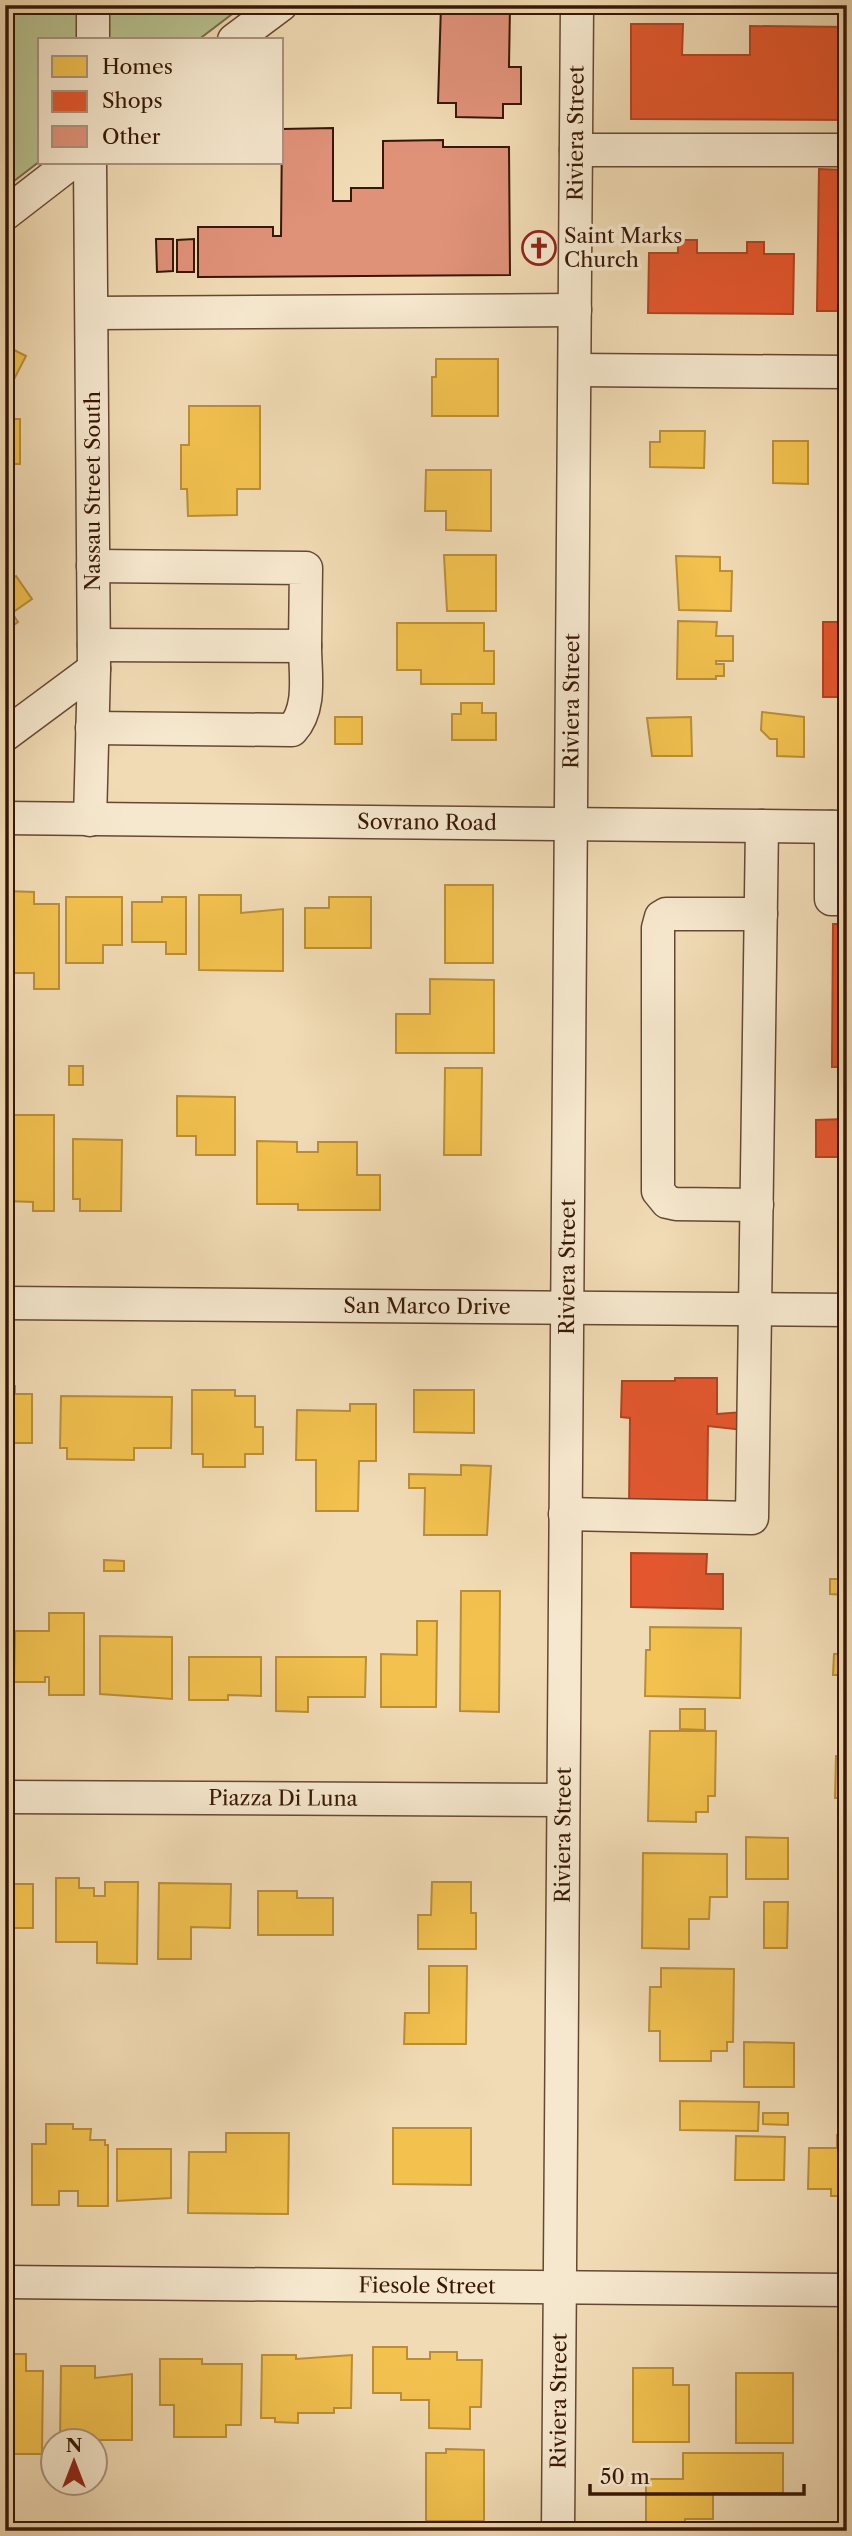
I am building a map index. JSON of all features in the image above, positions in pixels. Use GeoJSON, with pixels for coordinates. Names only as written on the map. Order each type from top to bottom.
{"type":"FeatureCollection","features":[{"type":"Feature","properties":{"kind":"street"},"geometry":{"type":"LineString","coordinates":[[93,5],[93,38]]}},
{"type":"Feature","properties":{"kind":"street"},"geometry":{"type":"LineString","coordinates":[[237,38],[281,5]]}},
{"type":"Feature","properties":{"kind":"street","name":"Riviera Street"},"geometry":{"type":"LineString","coordinates":[[558,2531],[577,5]]}},
{"type":"Feature","properties":{"kind":"street"},"geometry":{"type":"LineString","coordinates":[[576,150],[847,150]]}},
{"type":"Feature","properties":{"kind":"street"},"geometry":{"type":"LineString","coordinates":[[5,214],[70,164]]}},
{"type":"Feature","properties":{"kind":"street","name":"Nassau Street South"},"geometry":{"type":"LineString","coordinates":[[90,164],[94,657],[90,820]]}},
{"type":"Feature","properties":{"kind":"street"},"geometry":{"type":"LineString","coordinates":[[92,313],[575,310]]}},
{"type":"Feature","properties":{"kind":"street"},"geometry":{"type":"LineString","coordinates":[[575,370],[847,372]]}},
{"type":"Feature","properties":{"kind":"street"},"geometry":{"type":"LineString","coordinates":[[92,728],[292,730],[301,720],[305,708],[306,568],[93,566]]}},
{"type":"Feature","properties":{"kind":"street"},"geometry":{"type":"LineString","coordinates":[[5,735],[94,657],[305,646]]}},
{"type":"Feature","properties":{"kind":"street","name":"Sovrano Road"},"geometry":{"type":"LineString","coordinates":[[5,818],[839,827]]}},
{"type":"Feature","properties":{"kind":"street"},"geometry":{"type":"LineString","coordinates":[[565,1514],[752,1518],[762,826]]}},
{"type":"Feature","properties":{"kind":"street"},"geometry":{"type":"LineString","coordinates":[[839,827],[831,899],[847,899]]}},
{"type":"Feature","properties":{"kind":"street"},"geometry":{"type":"LineString","coordinates":[[757,1205],[676,1204],[667,1202],[659,1191],[658,928],[661,917],[666,914],[761,914]]}},
{"type":"Feature","properties":{"kind":"street","name":"San Marco Drive"},"geometry":{"type":"LineString","coordinates":[[5,1303],[847,1310]]}},
{"type":"Feature","properties":{"kind":"street","name":"Piazza Di Luna"},"geometry":{"type":"LineString","coordinates":[[5,1797],[562,1800]]}},
{"type":"Feature","properties":{"kind":"street","name":"Fiesole Street"},"geometry":{"type":"LineString","coordinates":[[5,2282],[847,2290]]}},
{"type":"Feature","properties":{"kind":"green space"},"geometry":{"type":"Polygon","coordinates":[[[5,5],[244,5],[201,38],[38,38],[38,163],[5,188],[5,5]]]}},
{"type":"Feature","properties":{"kind":"building: Homes"},"geometry":{"type":"Polygon","coordinates":[[[5,337],[13,341],[10,348],[26,356],[10,387],[5,385],[5,337]]]}},
{"type":"Feature","properties":{"kind":"building: Homes"},"geometry":{"type":"Polygon","coordinates":[[[436,359],[498,359],[498,416],[432,416],[432,377],[436,377],[436,359]]]}},
{"type":"Feature","properties":{"kind":"building: Homes"},"geometry":{"type":"Polygon","coordinates":[[[189,406],[260,406],[260,489],[237,489],[237,515],[188,516],[187,489],[181,489],[181,445],[189,445],[189,406]]]}},
{"type":"Feature","properties":{"kind":"building: Homes"},"geometry":{"type":"Polygon","coordinates":[[[5,419],[20,419],[20,464],[5,464],[5,419]]]}},
{"type":"Feature","properties":{"kind":"building: Homes"},"geometry":{"type":"Polygon","coordinates":[[[660,431],[705,431],[704,468],[650,467],[650,442],[660,442],[660,431]]]}},
{"type":"Feature","properties":{"kind":"building: Homes"},"geometry":{"type":"Polygon","coordinates":[[[773,441],[808,441],[808,484],[773,483],[773,441]]]}},
{"type":"Feature","properties":{"kind":"building: Homes"},"geometry":{"type":"Polygon","coordinates":[[[426,470],[491,470],[491,531],[446,530],[446,511],[425,511],[426,470]]]}},
{"type":"Feature","properties":{"kind":"building: Homes"},"geometry":{"type":"Polygon","coordinates":[[[444,555],[496,555],[496,611],[447,611],[444,555]]]}},
{"type":"Feature","properties":{"kind":"building: Homes"},"geometry":{"type":"Polygon","coordinates":[[[676,556],[720,557],[720,571],[732,571],[731,611],[679,610],[676,556]]]}},
{"type":"Feature","properties":{"kind":"building: Homes"},"geometry":{"type":"Polygon","coordinates":[[[16,576],[32,599],[12,613],[18,622],[5,631],[5,583],[16,576]]]}},
{"type":"Feature","properties":{"kind":"building: Homes"},"geometry":{"type":"Polygon","coordinates":[[[678,621],[717,622],[716,636],[733,636],[733,661],[716,661],[716,664],[724,664],[724,676],[716,676],[716,679],[677,679],[678,621]]]}},
{"type":"Feature","properties":{"kind":"building: Homes"},"geometry":{"type":"Polygon","coordinates":[[[397,623],[484,623],[484,651],[494,651],[494,684],[421,684],[421,670],[397,670],[397,623]]]}},
{"type":"Feature","properties":{"kind":"building: Homes"},"geometry":{"type":"Polygon","coordinates":[[[461,703],[482,703],[482,713],[496,713],[496,740],[452,740],[452,714],[461,714],[461,703]]]}},
{"type":"Feature","properties":{"kind":"building: Homes"},"geometry":{"type":"Polygon","coordinates":[[[762,712],[804,717],[804,757],[777,756],[777,739],[770,739],[761,730],[762,712]]]}},
{"type":"Feature","properties":{"kind":"building: Homes"},"geometry":{"type":"Polygon","coordinates":[[[335,717],[362,717],[362,744],[335,744],[335,717]]]}},
{"type":"Feature","properties":{"kind":"building: Homes"},"geometry":{"type":"Polygon","coordinates":[[[691,717],[692,756],[652,756],[647,718],[691,717]]]}},
{"type":"Feature","properties":{"kind":"building: Homes"},"geometry":{"type":"Polygon","coordinates":[[[445,885],[493,885],[493,963],[445,963],[445,885]]]}},
{"type":"Feature","properties":{"kind":"building: Homes"},"geometry":{"type":"Polygon","coordinates":[[[5,891],[34,892],[34,904],[59,904],[59,989],[34,989],[34,973],[5,973],[5,891]]]}},
{"type":"Feature","properties":{"kind":"building: Homes"},"geometry":{"type":"Polygon","coordinates":[[[199,895],[241,895],[241,913],[283,909],[283,971],[199,970],[199,895]]]}},
{"type":"Feature","properties":{"kind":"building: Homes"},"geometry":{"type":"Polygon","coordinates":[[[66,897],[122,897],[122,945],[103,945],[103,963],[66,963],[66,897]]]}},
{"type":"Feature","properties":{"kind":"building: Homes"},"geometry":{"type":"Polygon","coordinates":[[[162,897],[186,897],[186,954],[166,954],[166,942],[132,942],[132,902],[162,902],[162,897]]]}},
{"type":"Feature","properties":{"kind":"building: Homes"},"geometry":{"type":"Polygon","coordinates":[[[329,897],[371,897],[371,948],[305,948],[305,908],[329,908],[329,897]]]}},
{"type":"Feature","properties":{"kind":"building: Homes"},"geometry":{"type":"Polygon","coordinates":[[[430,979],[494,980],[494,1053],[396,1053],[396,1014],[430,1014],[430,979]]]}},
{"type":"Feature","properties":{"kind":"building: Homes"},"geometry":{"type":"Polygon","coordinates":[[[69,1066],[83,1066],[83,1085],[69,1085],[69,1066]]]}},
{"type":"Feature","properties":{"kind":"building: Homes"},"geometry":{"type":"Polygon","coordinates":[[[445,1068],[482,1068],[481,1155],[444,1155],[445,1068]]]}},
{"type":"Feature","properties":{"kind":"building: Homes"},"geometry":{"type":"Polygon","coordinates":[[[177,1096],[235,1097],[235,1155],[196,1155],[196,1136],[177,1136],[177,1096]]]}},
{"type":"Feature","properties":{"kind":"building: Homes"},"geometry":{"type":"Polygon","coordinates":[[[7,1115],[54,1115],[54,1211],[33,1211],[33,1202],[6,1201],[7,1115]]]}},
{"type":"Feature","properties":{"kind":"building: Homes"},"geometry":{"type":"Polygon","coordinates":[[[73,1139],[122,1140],[121,1211],[80,1211],[80,1199],[73,1199],[73,1139]]]}},
{"type":"Feature","properties":{"kind":"building: Homes"},"geometry":{"type":"Polygon","coordinates":[[[257,1141],[297,1142],[297,1152],[318,1152],[318,1142],[357,1142],[357,1175],[380,1175],[380,1210],[298,1210],[298,1204],[257,1204],[257,1141]]]}},
{"type":"Feature","properties":{"kind":"building: Homes"},"geometry":{"type":"Polygon","coordinates":[[[5,1386],[15,1386],[15,1394],[32,1394],[32,1443],[5,1443],[5,1386]]]}},
{"type":"Feature","properties":{"kind":"building: Homes"},"geometry":{"type":"Polygon","coordinates":[[[192,1390],[235,1390],[235,1396],[255,1396],[255,1427],[263,1427],[263,1454],[245,1454],[245,1467],[203,1467],[203,1454],[192,1454],[192,1390]]]}},
{"type":"Feature","properties":{"kind":"building: Homes"},"geometry":{"type":"Polygon","coordinates":[[[414,1390],[474,1390],[474,1433],[414,1432],[414,1390]]]}},
{"type":"Feature","properties":{"kind":"building: Homes"},"geometry":{"type":"Polygon","coordinates":[[[61,1396],[172,1397],[171,1448],[134,1448],[134,1460],[67,1459],[67,1448],[60,1448],[61,1396]]]}},
{"type":"Feature","properties":{"kind":"building: Homes"},"geometry":{"type":"Polygon","coordinates":[[[350,1404],[376,1404],[376,1461],[359,1461],[358,1511],[316,1511],[316,1460],[296,1460],[297,1410],[350,1411],[350,1404]]]}},
{"type":"Feature","properties":{"kind":"building: Homes"},"geometry":{"type":"Polygon","coordinates":[[[461,1465],[491,1466],[487,1535],[424,1535],[425,1488],[409,1488],[409,1474],[461,1475],[461,1465]]]}},
{"type":"Feature","properties":{"kind":"building: Homes"},"geometry":{"type":"Polygon","coordinates":[[[104,1560],[124,1561],[124,1571],[104,1571],[104,1560]]]}},
{"type":"Feature","properties":{"kind":"building: Homes"},"geometry":{"type":"Polygon","coordinates":[[[830,1579],[845,1579],[845,1595],[830,1594],[830,1579]]]}},
{"type":"Feature","properties":{"kind":"building: Homes"},"geometry":{"type":"Polygon","coordinates":[[[461,1591],[500,1591],[499,1712],[460,1711],[461,1591]]]}},
{"type":"Feature","properties":{"kind":"building: Homes"},"geometry":{"type":"Polygon","coordinates":[[[49,1613],[84,1613],[84,1695],[49,1695],[49,1677],[45,1677],[45,1682],[14,1682],[15,1631],[49,1631],[49,1613]]]}},
{"type":"Feature","properties":{"kind":"building: Homes"},"geometry":{"type":"Polygon","coordinates":[[[417,1621],[437,1621],[436,1707],[381,1707],[381,1654],[417,1655],[417,1621]]]}},
{"type":"Feature","properties":{"kind":"building: Homes"},"geometry":{"type":"Polygon","coordinates":[[[650,1627],[741,1628],[740,1698],[645,1696],[646,1650],[650,1650],[650,1627]]]}},
{"type":"Feature","properties":{"kind":"building: Homes"},"geometry":{"type":"Polygon","coordinates":[[[100,1636],[172,1637],[172,1699],[100,1694],[100,1636]]]}},
{"type":"Feature","properties":{"kind":"building: Homes"},"geometry":{"type":"Polygon","coordinates":[[[834,1654],[847,1654],[847,1675],[833,1675],[834,1654]]]}},
{"type":"Feature","properties":{"kind":"building: Homes"},"geometry":{"type":"Polygon","coordinates":[[[189,1657],[261,1657],[261,1696],[228,1695],[228,1700],[189,1700],[189,1657]]]}},
{"type":"Feature","properties":{"kind":"building: Homes"},"geometry":{"type":"Polygon","coordinates":[[[276,1657],[366,1657],[365,1697],[308,1697],[308,1712],[276,1711],[276,1657]]]}},
{"type":"Feature","properties":{"kind":"building: Homes"},"geometry":{"type":"Polygon","coordinates":[[[680,1709],[705,1709],[705,1730],[680,1729],[680,1709]]]}},
{"type":"Feature","properties":{"kind":"building: Homes"},"geometry":{"type":"Polygon","coordinates":[[[650,1731],[716,1731],[715,1796],[708,1796],[708,1812],[696,1812],[696,1822],[648,1821],[650,1731]]]}},
{"type":"Feature","properties":{"kind":"building: Homes"},"geometry":{"type":"Polygon","coordinates":[[[836,1756],[847,1756],[847,1798],[835,1798],[836,1756]]]}},
{"type":"Feature","properties":{"kind":"building: Homes"},"geometry":{"type":"Polygon","coordinates":[[[746,1837],[788,1838],[788,1879],[746,1879],[746,1837]]]}},
{"type":"Feature","properties":{"kind":"building: Homes"},"geometry":{"type":"Polygon","coordinates":[[[643,1853],[727,1854],[727,1897],[710,1897],[709,1919],[689,1919],[689,1949],[642,1948],[643,1853]]]}},
{"type":"Feature","properties":{"kind":"building: Homes"},"geometry":{"type":"Polygon","coordinates":[[[56,1878],[79,1878],[79,1888],[94,1888],[94,1896],[105,1896],[105,1882],[138,1882],[137,1964],[97,1963],[97,1942],[56,1942],[56,1878]]]}},
{"type":"Feature","properties":{"kind":"building: Homes"},"geometry":{"type":"Polygon","coordinates":[[[432,1882],[471,1882],[471,1913],[476,1913],[476,1949],[418,1949],[418,1915],[431,1915],[432,1882]]]}},
{"type":"Feature","properties":{"kind":"building: Homes"},"geometry":{"type":"Polygon","coordinates":[[[159,1883],[231,1884],[230,1928],[191,1927],[191,1959],[158,1959],[159,1883]]]}},
{"type":"Feature","properties":{"kind":"building: Homes"},"geometry":{"type":"Polygon","coordinates":[[[9,1884],[33,1884],[33,1928],[5,1928],[9,1884]]]}},
{"type":"Feature","properties":{"kind":"building: Homes"},"geometry":{"type":"Polygon","coordinates":[[[258,1891],[297,1891],[297,1898],[333,1898],[333,1935],[258,1935],[258,1891]]]}},
{"type":"Feature","properties":{"kind":"building: Homes"},"geometry":{"type":"Polygon","coordinates":[[[764,1902],[788,1902],[787,1948],[764,1948],[764,1902]]]}},
{"type":"Feature","properties":{"kind":"building: Homes"},"geometry":{"type":"Polygon","coordinates":[[[429,1966],[467,1966],[466,2044],[404,2044],[405,2013],[429,2013],[429,1966]]]}},
{"type":"Feature","properties":{"kind":"building: Homes"},"geometry":{"type":"Polygon","coordinates":[[[661,1968],[734,1969],[733,2042],[727,2042],[727,2051],[711,2051],[711,2061],[660,2061],[660,2031],[649,2031],[650,1987],[661,1987],[661,1968]]]}},
{"type":"Feature","properties":{"kind":"building: Homes"},"geometry":{"type":"Polygon","coordinates":[[[744,2042],[794,2043],[794,2087],[744,2087],[744,2042]]]}},
{"type":"Feature","properties":{"kind":"building: Homes"},"geometry":{"type":"Polygon","coordinates":[[[680,2101],[759,2102],[758,2131],[680,2130],[680,2101]]]}},
{"type":"Feature","properties":{"kind":"building: Homes"},"geometry":{"type":"Polygon","coordinates":[[[763,2113],[788,2113],[788,2125],[763,2124],[763,2113]]]}},
{"type":"Feature","properties":{"kind":"building: Homes"},"geometry":{"type":"Polygon","coordinates":[[[46,2124],[73,2124],[73,2129],[91,2129],[90,2140],[105,2140],[105,2145],[108,2145],[108,2206],[78,2206],[78,2191],[59,2191],[59,2205],[32,2205],[32,2144],[46,2144],[46,2124]]]}},
{"type":"Feature","properties":{"kind":"building: Homes"},"geometry":{"type":"Polygon","coordinates":[[[393,2128],[471,2128],[471,2185],[393,2184],[393,2128]]]}},
{"type":"Feature","properties":{"kind":"building: Homes"},"geometry":{"type":"Polygon","coordinates":[[[226,2133],[289,2133],[288,2214],[188,2213],[189,2152],[226,2152],[226,2133]]]}},
{"type":"Feature","properties":{"kind":"building: Homes"},"geometry":{"type":"Polygon","coordinates":[[[837,2135],[847,2135],[847,2196],[831,2196],[831,2189],[808,2189],[809,2148],[837,2148],[837,2135]]]}},
{"type":"Feature","properties":{"kind":"building: Homes"},"geometry":{"type":"Polygon","coordinates":[[[736,2136],[785,2137],[784,2180],[735,2180],[736,2136]]]}},
{"type":"Feature","properties":{"kind":"building: Homes"},"geometry":{"type":"Polygon","coordinates":[[[117,2149],[171,2149],[171,2198],[117,2201],[117,2149]]]}},
{"type":"Feature","properties":{"kind":"building: Homes"},"geometry":{"type":"Polygon","coordinates":[[[373,2347],[407,2347],[407,2359],[430,2359],[430,2352],[457,2352],[457,2360],[482,2360],[481,2407],[470,2407],[470,2429],[429,2428],[429,2400],[401,2400],[401,2393],[373,2393],[373,2347]]]}},
{"type":"Feature","properties":{"kind":"building: Homes"},"geometry":{"type":"Polygon","coordinates":[[[5,2354],[26,2354],[26,2371],[43,2371],[42,2428],[38,2428],[38,2454],[14,2454],[14,2446],[5,2446],[5,2354]]]}},
{"type":"Feature","properties":{"kind":"building: Homes"},"geometry":{"type":"Polygon","coordinates":[[[262,2355],[296,2355],[296,2359],[352,2355],[351,2408],[334,2408],[334,2413],[298,2413],[298,2423],[261,2418],[262,2355]]]}},
{"type":"Feature","properties":{"kind":"building: Homes"},"geometry":{"type":"Polygon","coordinates":[[[160,2359],[202,2359],[202,2364],[242,2364],[241,2425],[226,2425],[226,2437],[174,2437],[174,2405],[160,2405],[160,2359]]]}},
{"type":"Feature","properties":{"kind":"building: Homes"},"geometry":{"type":"Polygon","coordinates":[[[61,2366],[95,2366],[95,2378],[132,2374],[132,2440],[108,2440],[108,2428],[60,2428],[61,2366]]]}},
{"type":"Feature","properties":{"kind":"building: Homes"},"geometry":{"type":"Polygon","coordinates":[[[633,2368],[673,2368],[673,2385],[689,2385],[689,2442],[633,2442],[633,2368]]]}},
{"type":"Feature","properties":{"kind":"building: Homes"},"geometry":{"type":"Polygon","coordinates":[[[736,2373],[793,2373],[793,2443],[736,2443],[736,2373]]]}},
{"type":"Feature","properties":{"kind":"building: Homes"},"geometry":{"type":"Polygon","coordinates":[[[446,2449],[484,2450],[484,2521],[426,2521],[426,2453],[446,2453],[446,2449]]]}},
{"type":"Feature","properties":{"kind":"building: Homes"},"geometry":{"type":"Polygon","coordinates":[[[683,2453],[783,2453],[783,2493],[713,2493],[713,2519],[685,2519],[685,2529],[695,2531],[646,2531],[646,2479],[683,2479],[683,2453]]]}},
{"type":"Feature","properties":{"kind":"building: Shops"},"geometry":{"type":"Polygon","coordinates":[[[631,24],[683,24],[682,55],[750,55],[750,26],[847,27],[847,120],[631,119],[631,24]]]}},
{"type":"Feature","properties":{"kind":"building: Shops"},"geometry":{"type":"Polygon","coordinates":[[[819,169],[847,170],[847,311],[817,311],[819,169]]]}},
{"type":"Feature","properties":{"kind":"building: Shops"},"geometry":{"type":"Polygon","coordinates":[[[678,240],[697,240],[697,253],[747,253],[747,242],[764,242],[764,254],[794,254],[793,314],[648,313],[649,253],[678,253],[678,240]]]}},
{"type":"Feature","properties":{"kind":"building: Shops"},"geometry":{"type":"Polygon","coordinates":[[[823,622],[847,622],[847,697],[823,697],[823,622]]]}},
{"type":"Feature","properties":{"kind":"building: Shops"},"geometry":{"type":"Polygon","coordinates":[[[833,924],[847,924],[847,1067],[832,1067],[833,924]]]}},
{"type":"Feature","properties":{"kind":"building: Shops"},"geometry":{"type":"Polygon","coordinates":[[[845,1119],[845,1157],[816,1157],[816,1120],[845,1119]]]}},
{"type":"Feature","properties":{"kind":"building: Shops"},"geometry":{"type":"Polygon","coordinates":[[[675,1378],[717,1378],[717,1414],[743,1412],[743,1430],[708,1426],[707,1508],[629,1507],[630,1418],[621,1417],[622,1381],[675,1381],[675,1378]]]}},
{"type":"Feature","properties":{"kind":"building: Shops"},"geometry":{"type":"Polygon","coordinates":[[[631,1553],[707,1554],[706,1574],[723,1574],[723,1609],[631,1607],[631,1553]]]}},
{"type":"Feature","properties":{"kind":"building: Other"},"geometry":{"type":"Polygon","coordinates":[[[441,5],[510,5],[509,67],[521,67],[521,104],[503,104],[503,118],[456,117],[456,103],[438,103],[441,5]]]}},
{"type":"Feature","properties":{"kind":"building: Other"},"geometry":{"type":"Polygon","coordinates":[[[333,128],[333,201],[351,201],[351,188],[383,188],[383,141],[443,140],[443,147],[509,147],[510,275],[198,277],[198,227],[273,227],[273,236],[281,236],[284,129],[333,128]]]}},
{"type":"Feature","properties":{"kind":"building: Other"},"geometry":{"type":"Polygon","coordinates":[[[156,239],[173,239],[173,271],[157,272],[156,239]]]}},
{"type":"Feature","properties":{"kind":"building: Other"},"geometry":{"type":"Polygon","coordinates":[[[194,239],[194,272],[177,272],[177,240],[194,239]]]}},
{"type":"Feature","properties":{"kind":"place","name":"Saint Marks Church"},"geometry":{"type":"Point","coordinates":[539,248]}}]}
